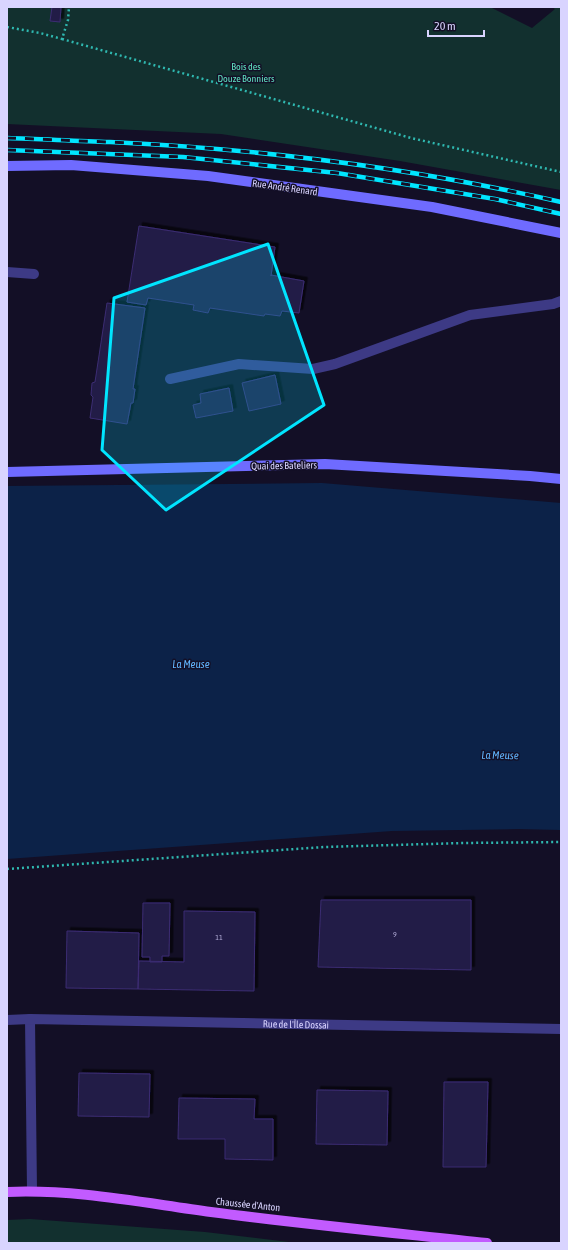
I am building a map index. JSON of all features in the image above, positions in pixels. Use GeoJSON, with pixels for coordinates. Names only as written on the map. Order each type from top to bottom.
{"type":"FeatureCollection","features":[{"type":"Feature","properties":{"kind":"main road","name":"Chaussée d'Anton"},"geometry":{"type":"LineString","coordinates":[[7,1192],[32,1191],[108,1197],[211,1212],[487,1243]]}},
{"type":"Feature","properties":{"kind":"street","name":"Rue André Renard"},"geometry":{"type":"LineString","coordinates":[[7,166],[71,164],[208,176],[432,208],[561,233]]}},
{"type":"Feature","properties":{"kind":"street"},"geometry":{"type":"LineString","coordinates":[[7,272],[34,274]]}},
{"type":"Feature","properties":{"kind":"street"},"geometry":{"type":"LineString","coordinates":[[170,379],[239,364],[313,370],[335,364],[470,315],[553,304],[561,301]]}},
{"type":"Feature","properties":{"kind":"street","name":"Quai des Bateliers"},"geometry":{"type":"LineString","coordinates":[[7,472],[325,464],[561,479]]}},
{"type":"Feature","properties":{"kind":"street"},"geometry":{"type":"LineString","coordinates":[[30,1019],[32,1191]]}},
{"type":"Feature","properties":{"kind":"street","name":"Rue de l'Île Dossai"},"geometry":{"type":"LineString","coordinates":[[7,1020],[30,1019],[561,1029]]}},
{"type":"Feature","properties":{"kind":"path"},"geometry":{"type":"LineString","coordinates":[[62,39],[68,20],[69,7]]}},
{"type":"Feature","properties":{"kind":"path"},"geometry":{"type":"LineString","coordinates":[[7,27],[62,39],[411,138],[561,172]]}},
{"type":"Feature","properties":{"kind":"path"},"geometry":{"type":"LineString","coordinates":[[7,869],[324,847],[464,842],[561,842]]}},
{"type":"Feature","properties":{"kind":"highlighted area"},"geometry":{"type":"Polygon","coordinates":[[[268,244],[324,405],[166,510],[102,450],[114,298],[268,244]]]}},
{"type":"Feature","properties":{"kind":"green space","name":"Bois des Douze Bonniers"},"geometry":{"type":"Polygon","coordinates":[[[7,7],[490,7],[532,28],[555,9],[552,7],[561,7],[561,190],[400,161],[221,134],[7,124],[7,7]]]}},
{"type":"Feature","properties":{"kind":"green space"},"geometry":{"type":"Polygon","coordinates":[[[30,1219],[205,1232],[297,1243],[7,1243],[7,1220],[30,1219]]]}},
{"type":"Feature","properties":{"kind":"water","name":"La Meuse"},"geometry":{"type":"Polygon","coordinates":[[[322,483],[561,503],[561,830],[518,829],[392,831],[7,859],[7,486],[322,483]]]}},
{"type":"Feature","properties":{"kind":"building"},"geometry":{"type":"Polygon","coordinates":[[[52,7],[61,7],[60,22],[50,21],[52,7]]]}},
{"type":"Feature","properties":{"kind":"building"},"geometry":{"type":"Polygon","coordinates":[[[139,226],[275,247],[271,275],[304,281],[299,313],[282,311],[280,316],[265,314],[264,316],[210,308],[208,313],[193,310],[194,305],[148,298],[146,305],[127,302],[139,226]]]}},
{"type":"Feature","properties":{"kind":"building"},"geometry":{"type":"Polygon","coordinates":[[[107,303],[145,308],[133,389],[135,389],[133,403],[131,403],[127,424],[90,418],[93,397],[91,395],[92,383],[95,382],[107,303]]]}},
{"type":"Feature","properties":{"kind":"building"},"geometry":{"type":"Polygon","coordinates":[[[275,375],[281,404],[249,411],[242,383],[275,375]]]}},
{"type":"Feature","properties":{"kind":"building"},"geometry":{"type":"Polygon","coordinates":[[[229,388],[233,411],[196,418],[193,405],[201,403],[200,394],[229,388]]]}},
{"type":"Feature","properties":{"kind":"building"},"geometry":{"type":"Polygon","coordinates":[[[321,900],[471,900],[471,970],[318,967],[321,900]]]}},
{"type":"Feature","properties":{"kind":"building"},"geometry":{"type":"Polygon","coordinates":[[[143,903],[170,903],[169,956],[162,956],[162,962],[150,962],[150,957],[142,957],[143,903]]]}},
{"type":"Feature","properties":{"kind":"building"},"geometry":{"type":"Polygon","coordinates":[[[184,911],[255,912],[254,991],[138,989],[139,961],[184,962],[184,911]]]}},
{"type":"Feature","properties":{"kind":"building"},"geometry":{"type":"Polygon","coordinates":[[[67,931],[139,933],[138,989],[66,988],[67,931]]]}},
{"type":"Feature","properties":{"kind":"building"},"geometry":{"type":"Polygon","coordinates":[[[79,1073],[150,1074],[149,1117],[78,1116],[79,1073]]]}},
{"type":"Feature","properties":{"kind":"building"},"geometry":{"type":"Polygon","coordinates":[[[444,1082],[488,1082],[486,1167],[443,1167],[444,1082]]]}},
{"type":"Feature","properties":{"kind":"building"},"geometry":{"type":"Polygon","coordinates":[[[317,1090],[388,1091],[387,1145],[316,1144],[317,1090]]]}},
{"type":"Feature","properties":{"kind":"building"},"geometry":{"type":"Polygon","coordinates":[[[179,1098],[255,1099],[254,1119],[273,1119],[273,1160],[225,1159],[225,1139],[178,1139],[179,1098]]]}},
{"type":"Feature","properties":{"kind":"railway"},"geometry":{"type":"LineString","coordinates":[[7,138],[167,145],[280,155],[449,179],[561,202]]}},
{"type":"Feature","properties":{"kind":"railway"},"geometry":{"type":"LineString","coordinates":[[7,150],[183,157],[337,173],[495,199],[561,214]]}}]}
